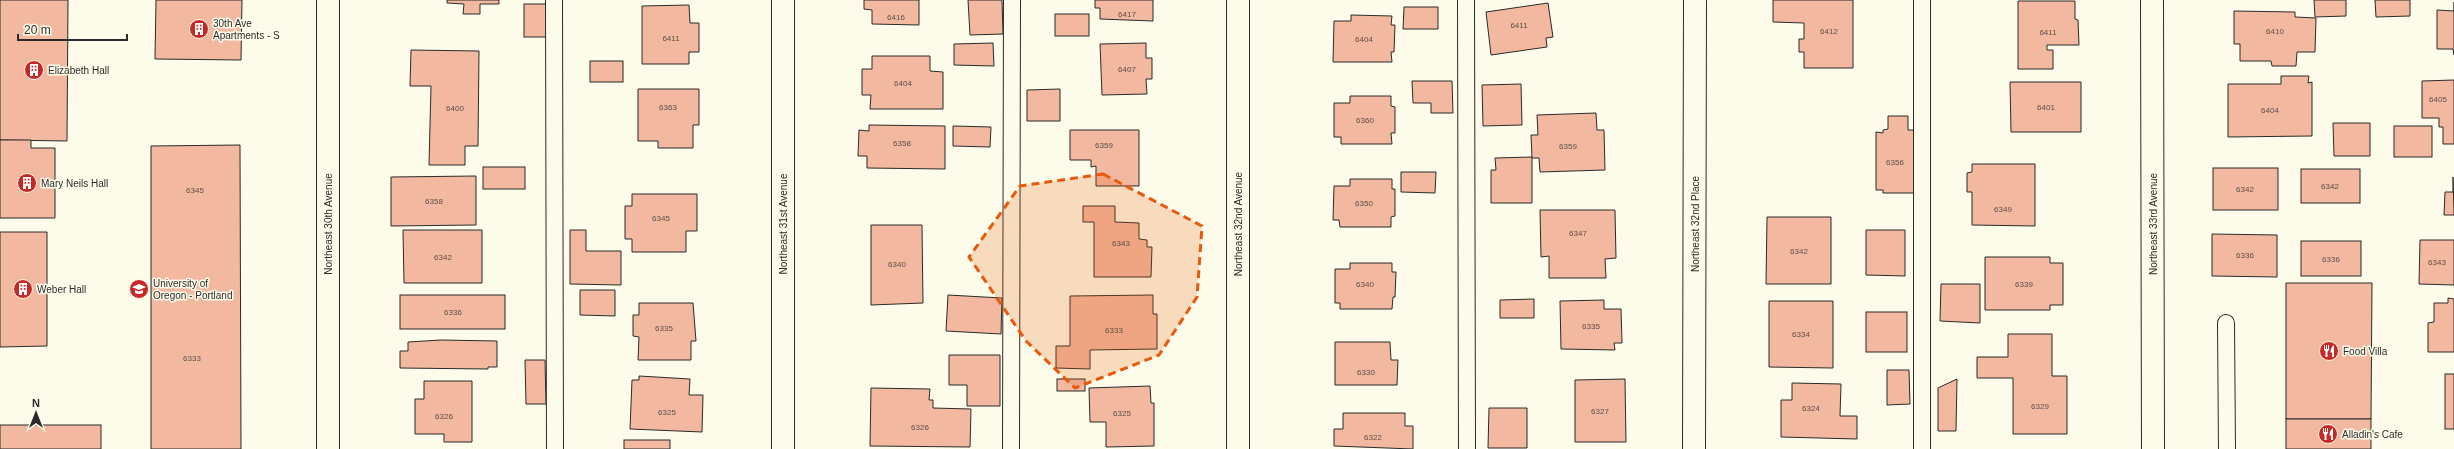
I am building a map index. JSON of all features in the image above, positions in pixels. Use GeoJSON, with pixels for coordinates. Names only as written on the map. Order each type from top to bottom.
{"type":"FeatureCollection","features":[{"type":"Feature","properties":{"kind":"street","name":"Northeast 30th Avenue"},"geometry":{"type":"LineString","coordinates":[[328,0],[328,449]]}},
{"type":"Feature","properties":{"kind":"street","name":"Northeast 31st Avenue"},"geometry":{"type":"LineString","coordinates":[[783,0],[783,449]]}},
{"type":"Feature","properties":{"kind":"street","name":"Northeast 32nd Avenue"},"geometry":{"type":"LineString","coordinates":[[1238,0],[1238,449]]}},
{"type":"Feature","properties":{"kind":"street","name":"Northeast 32nd Place"},"geometry":{"type":"LineString","coordinates":[[1694,449],[1695,0]]}},
{"type":"Feature","properties":{"kind":"street","name":"Northeast 33rd Avenue"},"geometry":{"type":"LineString","coordinates":[[2152,0],[2153,449]]}},
{"type":"Feature","properties":{"kind":"lane"},"geometry":{"type":"LineString","coordinates":[[554,0],[555,449]]}},
{"type":"Feature","properties":{"kind":"lane"},"geometry":{"type":"LineString","coordinates":[[1012,0],[1012,449]]}},
{"type":"Feature","properties":{"kind":"lane"},"geometry":{"type":"LineString","coordinates":[[1466,0],[1467,449]]}},
{"type":"Feature","properties":{"kind":"lane"},"geometry":{"type":"LineString","coordinates":[[1922,0],[1922,449]]}},
{"type":"Feature","properties":{"kind":"lane"},"geometry":{"type":"LineString","coordinates":[[2226,323],[2227,449]]}},
{"type":"Feature","properties":{"kind":"highlighted area"},"geometry":{"type":"Polygon","coordinates":[[[1103,174],[1202,226],[1197,297],[1159,355],[1075,388],[1026,341],[969,257],[1020,186],[1103,174]]]}},
{"type":"Feature","properties":{"kind":"building","name":"Elizabeth Hall"},"geometry":{"type":"Polygon","coordinates":[[[0,0],[68,0],[67,141],[0,140],[0,0]]]}},
{"type":"Feature","properties":{"kind":"building","name":"30th Ave Apartments - S"},"geometry":{"type":"Polygon","coordinates":[[[156,0],[242,0],[241,60],[155,59],[156,0]]]}},
{"type":"Feature","properties":{"kind":"building"},"geometry":{"type":"Polygon","coordinates":[[[447,0],[499,0],[499,4],[480,4],[480,14],[463,14],[464,4],[447,3],[447,0]]]}},
{"type":"Feature","properties":{"kind":"building"},"geometry":{"type":"Polygon","coordinates":[[[864,0],[919,0],[919,25],[872,24],[872,10],[864,9],[864,0]]]}},
{"type":"Feature","properties":{"kind":"building"},"geometry":{"type":"Polygon","coordinates":[[[968,0],[1002,0],[1003,34],[970,35],[968,0]]]}},
{"type":"Feature","properties":{"kind":"building"},"geometry":{"type":"Polygon","coordinates":[[[1095,0],[1153,0],[1153,21],[1100,19],[1100,8],[1095,8],[1095,0]]]}},
{"type":"Feature","properties":{"kind":"building"},"geometry":{"type":"Polygon","coordinates":[[[1773,0],[1853,0],[1853,68],[1804,68],[1804,52],[1799,52],[1799,39],[1804,39],[1804,23],[1773,22],[1773,0]]]}},
{"type":"Feature","properties":{"kind":"building"},"geometry":{"type":"Polygon","coordinates":[[[2314,0],[2346,0],[2346,16],[2315,17],[2314,0]]]}},
{"type":"Feature","properties":{"kind":"building"},"geometry":{"type":"Polygon","coordinates":[[[2375,0],[2410,0],[2410,16],[2376,17],[2375,0]]]}},
{"type":"Feature","properties":{"kind":"building"},"geometry":{"type":"Polygon","coordinates":[[[2018,1],[2075,1],[2075,19],[2078,20],[2079,45],[2047,45],[2047,50],[2053,50],[2053,69],[2018,69],[2018,1]]]}},
{"type":"Feature","properties":{"kind":"building"},"geometry":{"type":"Polygon","coordinates":[[[1548,3],[1553,37],[1546,38],[1547,47],[1491,55],[1486,12],[1548,3]]]}},
{"type":"Feature","properties":{"kind":"building"},"geometry":{"type":"Polygon","coordinates":[[[524,4],[548,4],[548,37],[524,37],[524,4]]]}},
{"type":"Feature","properties":{"kind":"building"},"geometry":{"type":"Polygon","coordinates":[[[689,5],[690,23],[699,23],[699,52],[689,52],[689,64],[642,64],[642,6],[689,5]]]}},
{"type":"Feature","properties":{"kind":"building"},"geometry":{"type":"Polygon","coordinates":[[[1404,7],[1438,7],[1438,29],[1403,29],[1404,7]]]}},
{"type":"Feature","properties":{"kind":"building"},"geometry":{"type":"Polygon","coordinates":[[[2437,10],[2454,11],[2454,55],[2453,49],[2437,49],[2437,10]]]}},
{"type":"Feature","properties":{"kind":"building"},"geometry":{"type":"Polygon","coordinates":[[[2234,11],[2295,12],[2295,17],[2316,18],[2315,52],[2297,52],[2296,66],[2272,66],[2271,61],[2240,61],[2240,44],[2234,44],[2234,11]]]}},
{"type":"Feature","properties":{"kind":"building"},"geometry":{"type":"Polygon","coordinates":[[[1055,14],[1089,14],[1089,36],[1055,36],[1055,14]]]}},
{"type":"Feature","properties":{"kind":"building"},"geometry":{"type":"Polygon","coordinates":[[[1351,15],[1392,16],[1391,25],[1395,25],[1394,52],[1391,52],[1392,62],[1333,62],[1334,21],[1351,21],[1351,15]]]}},
{"type":"Feature","properties":{"kind":"building"},"geometry":{"type":"Polygon","coordinates":[[[993,43],[994,66],[954,65],[954,44],[993,43]]]}},
{"type":"Feature","properties":{"kind":"building"},"geometry":{"type":"Polygon","coordinates":[[[1146,43],[1146,58],[1152,58],[1152,79],[1146,79],[1147,94],[1102,95],[1100,44],[1146,43]]]}},
{"type":"Feature","properties":{"kind":"building"},"geometry":{"type":"Polygon","coordinates":[[[411,50],[479,51],[478,146],[465,146],[465,165],[429,165],[431,86],[410,86],[411,50]]]}},
{"type":"Feature","properties":{"kind":"building"},"geometry":{"type":"Polygon","coordinates":[[[872,56],[930,56],[930,71],[943,72],[943,109],[870,109],[871,95],[862,95],[862,69],[872,69],[872,56]]]}},
{"type":"Feature","properties":{"kind":"building"},"geometry":{"type":"Polygon","coordinates":[[[590,61],[623,61],[623,82],[590,82],[590,61]]]}},
{"type":"Feature","properties":{"kind":"building"},"geometry":{"type":"Polygon","coordinates":[[[2281,76],[2309,76],[2308,83],[2312,82],[2312,136],[2228,137],[2228,84],[2281,84],[2281,76]]]}},
{"type":"Feature","properties":{"kind":"building"},"geometry":{"type":"Polygon","coordinates":[[[2454,80],[2454,144],[2443,144],[2443,127],[2439,127],[2439,118],[2422,118],[2422,81],[2454,80]]]}},
{"type":"Feature","properties":{"kind":"building"},"geometry":{"type":"Polygon","coordinates":[[[1412,81],[1452,81],[1453,113],[1431,113],[1431,103],[1413,103],[1412,81]]]}},
{"type":"Feature","properties":{"kind":"building"},"geometry":{"type":"Polygon","coordinates":[[[2010,82],[2081,82],[2081,132],[2011,132],[2010,82]]]}},
{"type":"Feature","properties":{"kind":"building"},"geometry":{"type":"Polygon","coordinates":[[[1521,84],[1522,125],[1483,126],[1482,85],[1521,84]]]}},
{"type":"Feature","properties":{"kind":"building"},"geometry":{"type":"Polygon","coordinates":[[[638,89],[699,89],[699,125],[693,125],[693,148],[658,148],[658,141],[638,141],[638,89]]]}},
{"type":"Feature","properties":{"kind":"building"},"geometry":{"type":"Polygon","coordinates":[[[1060,89],[1060,121],[1027,121],[1027,90],[1060,89]]]}},
{"type":"Feature","properties":{"kind":"building"},"geometry":{"type":"Polygon","coordinates":[[[1350,96],[1391,96],[1391,106],[1395,107],[1395,133],[1391,133],[1392,144],[1341,144],[1341,137],[1334,137],[1334,103],[1350,103],[1350,96]]]}},
{"type":"Feature","properties":{"kind":"building"},"geometry":{"type":"Polygon","coordinates":[[[1596,113],[1597,130],[1604,130],[1605,170],[1540,172],[1539,158],[1532,158],[1531,135],[1538,135],[1537,115],[1596,113]]]}},
{"type":"Feature","properties":{"kind":"building"},"geometry":{"type":"Polygon","coordinates":[[[1888,116],[1908,116],[1908,130],[1915,130],[1914,193],[1883,193],[1883,190],[1876,190],[1876,132],[1883,133],[1883,130],[1888,129],[1888,116]]]}},
{"type":"Feature","properties":{"kind":"building"},"geometry":{"type":"Polygon","coordinates":[[[2333,123],[2370,123],[2370,156],[2334,156],[2333,123]]]}},
{"type":"Feature","properties":{"kind":"building"},"geometry":{"type":"Polygon","coordinates":[[[869,125],[945,126],[945,169],[867,168],[867,156],[858,156],[859,130],[869,131],[869,125]]]}},
{"type":"Feature","properties":{"kind":"building"},"geometry":{"type":"Polygon","coordinates":[[[953,126],[991,127],[990,147],[953,146],[953,126]]]}},
{"type":"Feature","properties":{"kind":"building"},"geometry":{"type":"Polygon","coordinates":[[[2394,126],[2432,126],[2432,157],[2394,157],[2394,126]]]}},
{"type":"Feature","properties":{"kind":"building"},"geometry":{"type":"Polygon","coordinates":[[[1070,130],[1139,130],[1139,186],[1096,186],[1096,166],[1091,167],[1091,160],[1070,160],[1070,130]]]}},
{"type":"Feature","properties":{"kind":"building","name":"Mary Neils Hall"},"geometry":{"type":"Polygon","coordinates":[[[0,140],[31,140],[31,148],[55,148],[55,218],[0,218],[0,140]]]}},
{"type":"Feature","properties":{"kind":"building"},"geometry":{"type":"Polygon","coordinates":[[[240,145],[241,449],[151,449],[151,146],[240,145]]]}},
{"type":"Feature","properties":{"kind":"building"},"geometry":{"type":"Polygon","coordinates":[[[1532,157],[1532,203],[1491,203],[1491,170],[1496,170],[1495,158],[1532,157]]]}},
{"type":"Feature","properties":{"kind":"building"},"geometry":{"type":"Polygon","coordinates":[[[1972,164],[2035,164],[2035,226],[1972,225],[1972,192],[1967,192],[1967,173],[1972,172],[1972,164]]]}},
{"type":"Feature","properties":{"kind":"building"},"geometry":{"type":"Polygon","coordinates":[[[483,167],[525,167],[525,189],[483,189],[483,167]]]}},
{"type":"Feature","properties":{"kind":"building"},"geometry":{"type":"Polygon","coordinates":[[[2213,168],[2278,168],[2278,210],[2213,210],[2213,168]]]}},
{"type":"Feature","properties":{"kind":"building"},"geometry":{"type":"Polygon","coordinates":[[[2301,169],[2360,169],[2360,203],[2301,203],[2301,169]]]}},
{"type":"Feature","properties":{"kind":"building"},"geometry":{"type":"Polygon","coordinates":[[[1401,172],[1436,172],[1435,193],[1401,192],[1401,172]]]}},
{"type":"Feature","properties":{"kind":"building"},"geometry":{"type":"Polygon","coordinates":[[[476,176],[476,225],[391,226],[391,177],[476,176]]]}},
{"type":"Feature","properties":{"kind":"building"},"geometry":{"type":"Polygon","coordinates":[[[2453,177],[2454,215],[2444,215],[2445,192],[2453,192],[2453,177]]]}},
{"type":"Feature","properties":{"kind":"building"},"geometry":{"type":"Polygon","coordinates":[[[1350,179],[1392,179],[1392,189],[1395,189],[1395,216],[1391,217],[1391,227],[1340,227],[1339,220],[1333,220],[1334,186],[1350,186],[1350,179]]]}},
{"type":"Feature","properties":{"kind":"building"},"geometry":{"type":"Polygon","coordinates":[[[632,194],[697,194],[697,231],[686,231],[686,252],[632,252],[632,239],[625,239],[625,206],[632,206],[632,194]]]}},
{"type":"Feature","properties":{"kind":"building"},"geometry":{"type":"Polygon","coordinates":[[[1083,206],[1115,206],[1115,222],[1139,223],[1139,239],[1147,240],[1147,247],[1152,247],[1151,277],[1094,277],[1094,222],[1083,222],[1083,206]]]}},
{"type":"Feature","properties":{"kind":"building"},"geometry":{"type":"Polygon","coordinates":[[[1540,210],[1615,210],[1616,258],[1605,259],[1606,278],[1549,278],[1549,256],[1541,257],[1540,210]]]}},
{"type":"Feature","properties":{"kind":"building"},"geometry":{"type":"Polygon","coordinates":[[[1767,217],[1831,217],[1831,284],[1766,284],[1767,217]]]}},
{"type":"Feature","properties":{"kind":"building"},"geometry":{"type":"Polygon","coordinates":[[[871,225],[922,225],[923,303],[871,305],[871,225]]]}},
{"type":"Feature","properties":{"kind":"building"},"geometry":{"type":"Polygon","coordinates":[[[403,230],[482,230],[482,283],[404,283],[403,230]]]}},
{"type":"Feature","properties":{"kind":"building"},"geometry":{"type":"Polygon","coordinates":[[[570,230],[586,230],[586,251],[621,251],[621,285],[570,284],[570,230]]]}},
{"type":"Feature","properties":{"kind":"building"},"geometry":{"type":"Polygon","coordinates":[[[1866,230],[1905,230],[1905,276],[1866,275],[1866,230]]]}},
{"type":"Feature","properties":{"kind":"building","name":"Weber Hall"},"geometry":{"type":"Polygon","coordinates":[[[0,232],[47,232],[47,346],[0,347],[0,232]]]}},
{"type":"Feature","properties":{"kind":"building"},"geometry":{"type":"Polygon","coordinates":[[[2212,234],[2277,235],[2277,277],[2212,276],[2212,234]]]}},
{"type":"Feature","properties":{"kind":"building"},"geometry":{"type":"Polygon","coordinates":[[[2420,240],[2454,240],[2454,285],[2419,284],[2420,240]]]}},
{"type":"Feature","properties":{"kind":"building"},"geometry":{"type":"Polygon","coordinates":[[[2301,241],[2361,241],[2361,276],[2301,276],[2301,241]]]}},
{"type":"Feature","properties":{"kind":"building"},"geometry":{"type":"Polygon","coordinates":[[[1985,257],[2050,257],[2050,263],[2063,263],[2063,305],[2050,305],[2050,310],[1985,310],[1985,257]]]}},
{"type":"Feature","properties":{"kind":"building"},"geometry":{"type":"Polygon","coordinates":[[[1350,263],[1392,263],[1392,272],[1396,272],[1395,297],[1393,297],[1392,309],[1340,309],[1340,303],[1335,303],[1335,269],[1350,269],[1350,263]]]}},
{"type":"Feature","properties":{"kind":"building","name":"Food Villa"},"geometry":{"type":"Polygon","coordinates":[[[2286,283],[2372,283],[2371,419],[2286,419],[2286,283]]]}},
{"type":"Feature","properties":{"kind":"building"},"geometry":{"type":"Polygon","coordinates":[[[1941,284],[1980,284],[1980,323],[1940,321],[1941,284]]]}},
{"type":"Feature","properties":{"kind":"building"},"geometry":{"type":"Polygon","coordinates":[[[580,290],[615,290],[615,316],[580,315],[580,290]]]}},
{"type":"Feature","properties":{"kind":"building"},"geometry":{"type":"Polygon","coordinates":[[[400,295],[505,295],[505,329],[400,329],[400,295]]]}},
{"type":"Feature","properties":{"kind":"building"},"geometry":{"type":"Polygon","coordinates":[[[948,295],[1002,298],[1001,334],[946,331],[948,295]]]}},
{"type":"Feature","properties":{"kind":"building"},"geometry":{"type":"Polygon","coordinates":[[[1153,295],[1153,314],[1157,314],[1157,349],[1090,350],[1090,369],[1056,368],[1056,346],[1070,346],[1070,296],[1153,295]]]}},
{"type":"Feature","properties":{"kind":"building"},"geometry":{"type":"Polygon","coordinates":[[[2448,298],[2454,299],[2454,352],[2428,352],[2428,323],[2434,322],[2434,303],[2448,303],[2448,298]]]}},
{"type":"Feature","properties":{"kind":"building"},"geometry":{"type":"Polygon","coordinates":[[[1534,299],[1534,318],[1500,318],[1500,300],[1534,299]]]}},
{"type":"Feature","properties":{"kind":"building"},"geometry":{"type":"Polygon","coordinates":[[[1604,300],[1604,309],[1621,309],[1622,343],[1614,343],[1615,350],[1561,349],[1560,301],[1604,300]]]}},
{"type":"Feature","properties":{"kind":"building"},"geometry":{"type":"Polygon","coordinates":[[[1769,301],[1833,301],[1833,368],[1769,367],[1769,301]]]}},
{"type":"Feature","properties":{"kind":"building"},"geometry":{"type":"Polygon","coordinates":[[[639,303],[693,303],[696,341],[691,341],[691,360],[638,360],[639,337],[633,336],[633,315],[639,315],[639,303]]]}},
{"type":"Feature","properties":{"kind":"building"},"geometry":{"type":"Polygon","coordinates":[[[1866,312],[1907,312],[1907,352],[1866,352],[1866,312]]]}},
{"type":"Feature","properties":{"kind":"building"},"geometry":{"type":"Polygon","coordinates":[[[2008,334],[2052,334],[2052,376],[2067,376],[2067,434],[2013,434],[2013,378],[1977,378],[1977,357],[2008,357],[2008,334]]]}},
{"type":"Feature","properties":{"kind":"building"},"geometry":{"type":"Polygon","coordinates":[[[441,340],[497,341],[497,367],[488,367],[488,369],[400,368],[400,351],[408,351],[408,342],[441,340]]]}},
{"type":"Feature","properties":{"kind":"building"},"geometry":{"type":"Polygon","coordinates":[[[1335,342],[1390,342],[1391,360],[1398,360],[1397,385],[1335,385],[1335,342]]]}},
{"type":"Feature","properties":{"kind":"building"},"geometry":{"type":"Polygon","coordinates":[[[949,355],[1000,355],[1000,406],[967,406],[967,385],[949,385],[949,355]]]}},
{"type":"Feature","properties":{"kind":"building"},"geometry":{"type":"Polygon","coordinates":[[[525,360],[545,360],[546,404],[526,404],[525,360]]]}},
{"type":"Feature","properties":{"kind":"building"},"geometry":{"type":"Polygon","coordinates":[[[1887,370],[1909,370],[1910,404],[1887,405],[1887,370]]]}},
{"type":"Feature","properties":{"kind":"building"},"geometry":{"type":"Polygon","coordinates":[[[2445,374],[2454,374],[2454,429],[2445,429],[2445,374]]]}},
{"type":"Feature","properties":{"kind":"building"},"geometry":{"type":"Polygon","coordinates":[[[639,376],[690,379],[689,395],[703,395],[702,432],[630,429],[632,380],[639,380],[639,376]]]}},
{"type":"Feature","properties":{"kind":"building"},"geometry":{"type":"Polygon","coordinates":[[[1057,379],[1085,379],[1085,391],[1057,391],[1057,379]]]}},
{"type":"Feature","properties":{"kind":"building"},"geometry":{"type":"Polygon","coordinates":[[[1625,379],[1626,442],[1575,442],[1575,380],[1625,379]]]}},
{"type":"Feature","properties":{"kind":"building"},"geometry":{"type":"Polygon","coordinates":[[[1957,379],[1956,431],[1938,431],[1938,388],[1957,379]]]}},
{"type":"Feature","properties":{"kind":"building"},"geometry":{"type":"Polygon","coordinates":[[[424,381],[472,381],[472,442],[444,442],[444,434],[415,434],[415,399],[424,399],[424,381]]]}},
{"type":"Feature","properties":{"kind":"building"},"geometry":{"type":"Polygon","coordinates":[[[1792,383],[1841,384],[1840,416],[1857,416],[1857,439],[1781,437],[1781,400],[1792,400],[1792,383]]]}},
{"type":"Feature","properties":{"kind":"building"},"geometry":{"type":"Polygon","coordinates":[[[1150,386],[1151,403],[1154,403],[1154,446],[1106,447],[1106,422],[1090,422],[1089,388],[1150,386]]]}},
{"type":"Feature","properties":{"kind":"building"},"geometry":{"type":"Polygon","coordinates":[[[871,388],[930,389],[929,400],[933,400],[933,408],[971,409],[970,447],[870,446],[871,388]]]}},
{"type":"Feature","properties":{"kind":"building"},"geometry":{"type":"Polygon","coordinates":[[[1489,408],[1527,408],[1527,448],[1488,448],[1489,408]]]}},
{"type":"Feature","properties":{"kind":"building"},"geometry":{"type":"Polygon","coordinates":[[[1343,413],[1405,413],[1405,426],[1413,426],[1413,449],[1334,446],[1334,429],[1343,429],[1343,413]]]}},
{"type":"Feature","properties":{"kind":"building","name":"Alladin's Cafe"},"geometry":{"type":"Polygon","coordinates":[[[2286,419],[2371,419],[2371,449],[2286,449],[2286,419]]]}},
{"type":"Feature","properties":{"kind":"building"},"geometry":{"type":"Polygon","coordinates":[[[0,425],[101,425],[101,449],[0,449],[0,425]]]}},
{"type":"Feature","properties":{"kind":"building"},"geometry":{"type":"Polygon","coordinates":[[[624,440],[670,440],[670,449],[624,449],[624,440]]]}},
{"type":"Feature","properties":{"kind":"place","name":"30th Ave Apartments - S"},"geometry":{"type":"Point","coordinates":[199,29]}},
{"type":"Feature","properties":{"kind":"place","name":"Elizabeth Hall"},"geometry":{"type":"Point","coordinates":[34,70]}},
{"type":"Feature","properties":{"kind":"place","name":"Mary Neils Hall"},"geometry":{"type":"Point","coordinates":[27,183]}},
{"type":"Feature","properties":{"kind":"place","name":"Weber Hall"},"geometry":{"type":"Point","coordinates":[23,289]}},
{"type":"Feature","properties":{"kind":"place","name":"University of Oregon - Portland"},"geometry":{"type":"Point","coordinates":[139,289]}},
{"type":"Feature","properties":{"kind":"place","name":"Food Villa"},"geometry":{"type":"Point","coordinates":[2329,351]}},
{"type":"Feature","properties":{"kind":"place","name":"Alladin's Cafe"},"geometry":{"type":"Point","coordinates":[2328,434]}}]}
